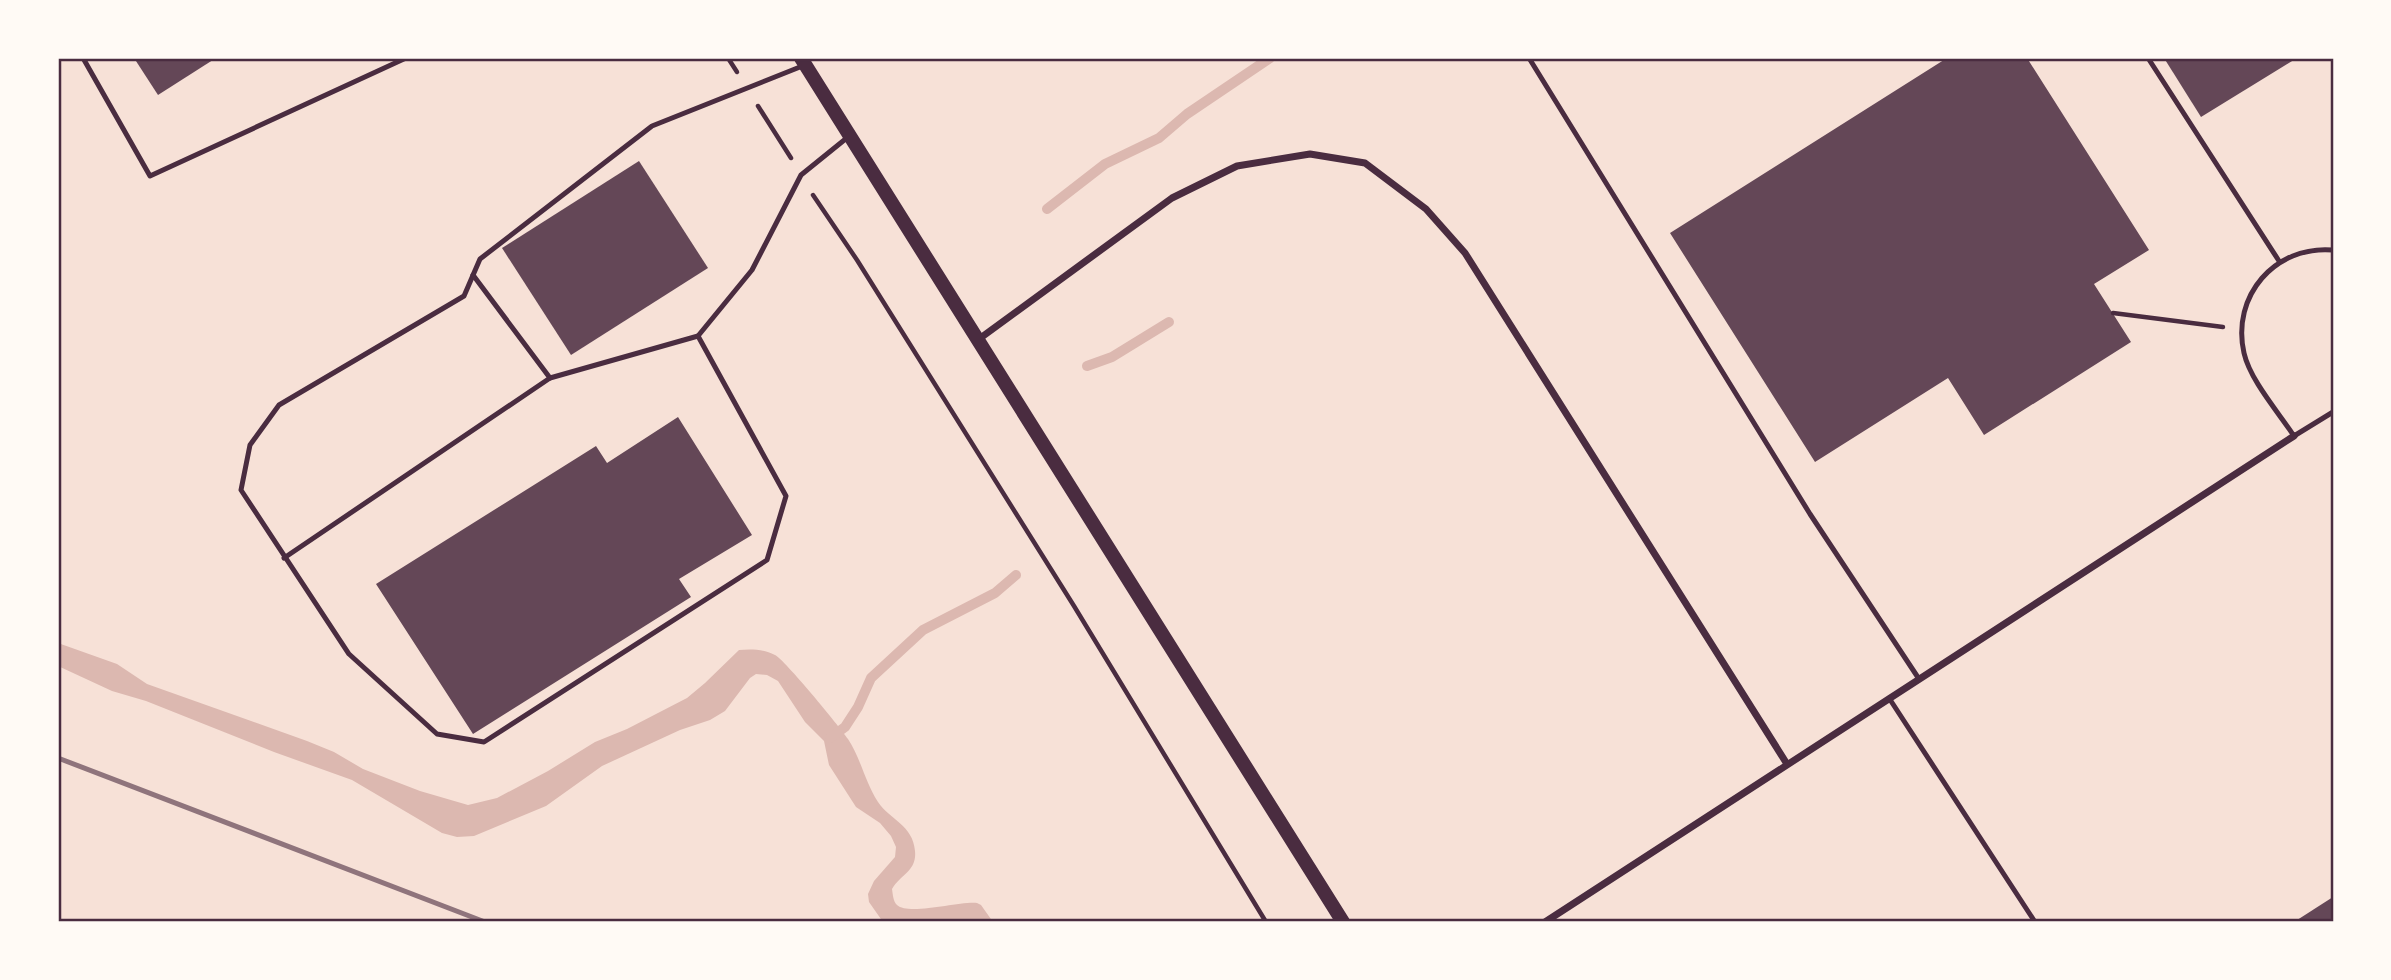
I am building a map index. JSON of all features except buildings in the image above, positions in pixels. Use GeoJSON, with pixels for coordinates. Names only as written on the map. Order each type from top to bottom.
{"type":"FeatureCollection","features":[{"type":"Feature","properties":{"kind":"main road"},"geometry":{"type":"LineString","coordinates":[[803,61],[1343,922]]}},
{"type":"Feature","properties":{"kind":"street"},"geometry":{"type":"LineString","coordinates":[[979,339],[1172,198],[1237,166],[1310,154],[1366,163],[1426,209],[1465,253],[1787,764]]}},
{"type":"Feature","properties":{"kind":"street"},"geometry":{"type":"LineString","coordinates":[[1545,922],[2294,436]]}},
{"type":"Feature","properties":{"kind":"lane"},"geometry":{"type":"LineString","coordinates":[[83,58],[150,176],[406,58]]}},
{"type":"Feature","properties":{"kind":"lane"},"geometry":{"type":"LineString","coordinates":[[1529,58],[1810,514],[1919,679]]}},
{"type":"Feature","properties":{"kind":"lane"},"geometry":{"type":"LineString","coordinates":[[2148,58],[2279,261]]}},
{"type":"Feature","properties":{"kind":"lane"},"geometry":{"type":"LineString","coordinates":[[698,336],[786,496],[767,560],[484,742],[437,734],[349,654],[241,490],[250,445],[279,405],[464,296],[480,259],[652,126],[748,89],[803,61]]}},
{"type":"Feature","properties":{"kind":"lane"},"geometry":{"type":"LineString","coordinates":[[284,558],[550,378],[698,336],[752,270],[801,175],[850,135]]}},
{"type":"Feature","properties":{"kind":"lane"},"geometry":{"type":"LineString","coordinates":[[2333,250],[2304,251],[2279,261],[2259,279],[2246,303],[2240,329],[2244,356],[2294,436],[2333,412]]}},
{"type":"Feature","properties":{"kind":"lane"},"geometry":{"type":"LineString","coordinates":[[473,275],[550,378]]}},
{"type":"Feature","properties":{"kind":"lane"},"geometry":{"type":"LineString","coordinates":[[1889,698],[2035,922]]}},
{"type":"Feature","properties":{"kind":"path"},"geometry":{"type":"LineString","coordinates":[[728,58],[1066,594],[1266,922]]}},
{"type":"Feature","properties":{"kind":"path"},"geometry":{"type":"LineString","coordinates":[[2113,313],[2240,329]]}},
{"type":"Feature","properties":{"kind":"shaded area"},"geometry":{"type":"Polygon","coordinates":[[[58,643],[117,664],[147,684],[307,741],[334,752],[363,769],[420,791],[468,805],[497,798],[595,742],[687,698],[739,650],[766,652],[775,655],[789,668],[843,732],[878,802],[910,835],[915,858],[911,868],[892,889],[897,905],[923,909],[977,903],[993,922],[883,922],[869,902],[868,894],[874,881],[895,857],[896,847],[891,836],[880,823],[856,807],[829,765],[824,741],[805,722],[778,681],[767,675],[756,674],[750,678],[725,711],[710,720],[680,730],[602,766],[546,806],[474,836],[457,837],[442,833],[352,780],[146,701],[112,691],[58,666],[58,643]]]}},
{"type":"Feature","properties":{"kind":"waterway"},"geometry":{"type":"LineString","coordinates":[[1047,209],[1105,164],[1159,138],[1187,114],[1270,58]]}},
{"type":"Feature","properties":{"kind":"waterway"},"geometry":{"type":"LineString","coordinates":[[1087,366],[1112,357],[1169,322]]}},
{"type":"Feature","properties":{"kind":"waterway"},"geometry":{"type":"LineString","coordinates":[[830,738],[845,727],[858,707],[871,678],[923,630],[995,593],[1016,575]]}},
{"type":"Feature","properties":{"kind":"railway"},"geometry":{"type":"LineString","coordinates":[[58,758],[485,922]]}}]}
